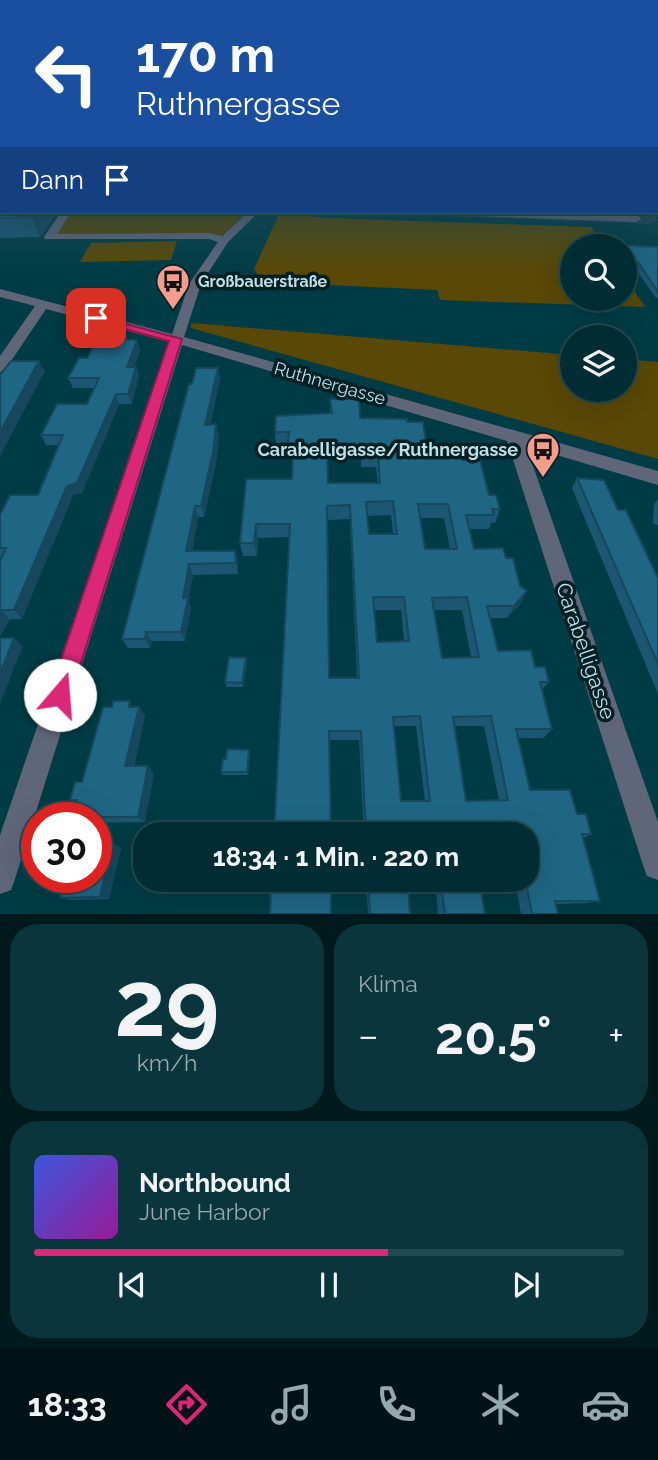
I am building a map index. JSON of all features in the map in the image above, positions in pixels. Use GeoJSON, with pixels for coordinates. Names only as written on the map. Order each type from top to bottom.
{"type":"FeatureCollection","features":[{"type":"Feature","properties":{"kind":"street"},"geometry":{"type":"LineString","coordinates":[[65,214],[49,237],[209,236],[224,240]]}},
{"type":"Feature","properties":{"kind":"street"},"geometry":{"type":"LineString","coordinates":[[0,879],[195,284],[224,240],[252,214]]}},
{"type":"Feature","properties":{"kind":"street"},"geometry":{"type":"LineString","coordinates":[[573,214],[636,219],[632,214]]}},
{"type":"Feature","properties":{"kind":"street","name":"Ruthnergasse"},"geometry":{"type":"LineString","coordinates":[[0,293],[176,339],[658,478]]}},
{"type":"Feature","properties":{"kind":"street"},"geometry":{"type":"LineString","coordinates":[[0,367],[43,304]]}},
{"type":"Feature","properties":{"kind":"street","name":"Carabelligasse"},"geometry":{"type":"LineString","coordinates":[[514,436],[658,865]]}},
{"type":"Feature","properties":{"kind":"shaded area"},"geometry":{"type":"Polygon","coordinates":[[[68,214],[246,214],[220,237],[51,237],[68,214]]]}},
{"type":"Feature","properties":{"kind":"shaded area"},"geometry":{"type":"Polygon","coordinates":[[[279,214],[591,227],[596,234],[560,234],[560,304],[440,300],[437,290],[262,282],[254,269],[279,214]]]}},
{"type":"Feature","properties":{"kind":"shaded area"},"geometry":{"type":"Polygon","coordinates":[[[397,214],[654,214],[658,220],[651,224],[397,214]]]}},
{"type":"Feature","properties":{"kind":"shaded area"},"geometry":{"type":"Polygon","coordinates":[[[177,241],[171,260],[80,262],[91,243],[177,241]]]}},
{"type":"Feature","properties":{"kind":"shaded area"},"geometry":{"type":"Polygon","coordinates":[[[637,295],[645,307],[637,307],[637,295]]]}},
{"type":"Feature","properties":{"kind":"shaded area"},"geometry":{"type":"Polygon","coordinates":[[[191,323],[560,354],[560,402],[637,402],[637,360],[658,362],[658,459],[191,328],[191,323]]]}},
{"type":"Feature","properties":{"kind":"building"},"geometry":{"type":"Polygon","coordinates":[[[0,214],[34,214],[32,217],[0,218],[0,214]]]}},
{"type":"Feature","properties":{"kind":"building"},"geometry":{"type":"Polygon","coordinates":[[[637,246],[658,247],[658,292],[638,262],[637,246]]]}},
{"type":"Feature","properties":{"kind":"building"},"geometry":{"type":"Polygon","coordinates":[[[126,334],[125,339],[137,340],[127,367],[136,367],[128,394],[116,394],[77,483],[67,486],[14,610],[1,610],[0,613],[0,561],[6,548],[0,548],[0,515],[10,495],[38,495],[63,435],[41,435],[57,404],[87,404],[99,378],[68,378],[79,358],[87,358],[99,335],[126,334]]]}},
{"type":"Feature","properties":{"kind":"building"},"geometry":{"type":"Polygon","coordinates":[[[11,361],[39,361],[0,432],[0,375],[11,361]]]}},
{"type":"Feature","properties":{"kind":"building"},"geometry":{"type":"Polygon","coordinates":[[[196,368],[218,368],[205,425],[216,424],[201,506],[195,506],[186,551],[235,551],[236,563],[189,564],[183,598],[188,598],[181,632],[146,632],[145,639],[122,639],[189,384],[192,384],[196,368]]]}},
{"type":"Feature","properties":{"kind":"building"},"geometry":{"type":"Polygon","coordinates":[[[330,399],[359,399],[360,418],[423,422],[427,449],[443,449],[444,454],[460,454],[462,460],[480,460],[489,495],[496,495],[500,509],[492,509],[494,515],[466,515],[474,549],[503,548],[506,558],[513,558],[520,586],[527,591],[514,606],[487,606],[498,651],[531,650],[535,667],[545,667],[549,682],[540,682],[552,729],[516,729],[530,790],[570,790],[577,814],[586,814],[591,834],[582,834],[600,901],[555,901],[558,914],[532,914],[528,892],[539,892],[539,822],[365,822],[361,731],[329,731],[331,822],[275,822],[290,524],[256,524],[254,543],[240,543],[246,479],[292,479],[293,443],[288,443],[289,432],[275,432],[276,416],[332,413],[330,399]],[[327,445],[328,483],[380,483],[378,453],[362,453],[361,445],[327,445]],[[393,501],[366,502],[369,534],[397,534],[393,501]],[[418,504],[425,549],[457,549],[448,504],[418,504]],[[350,505],[327,506],[329,678],[359,678],[350,505]],[[373,597],[377,642],[409,641],[404,597],[373,597]],[[467,597],[432,598],[442,658],[479,657],[467,597]],[[420,716],[393,717],[401,801],[430,801],[420,716]],[[491,716],[453,717],[466,801],[508,800],[491,716]]]}},
{"type":"Feature","properties":{"kind":"building"},"geometry":{"type":"Polygon","coordinates":[[[577,478],[604,480],[618,510],[626,510],[658,578],[658,664],[577,478]]]}},
{"type":"Feature","properties":{"kind":"building"},"geometry":{"type":"Polygon","coordinates":[[[0,638],[14,638],[0,674],[0,638]]]}},
{"type":"Feature","properties":{"kind":"building"},"geometry":{"type":"Polygon","coordinates":[[[229,657],[246,658],[242,683],[225,682],[229,657]]]}},
{"type":"Feature","properties":{"kind":"building"},"geometry":{"type":"Polygon","coordinates":[[[113,701],[130,701],[129,707],[139,707],[125,766],[148,766],[138,817],[112,817],[112,802],[70,800],[75,782],[82,782],[103,707],[112,707],[113,701]]]}},
{"type":"Feature","properties":{"kind":"building"},"geometry":{"type":"Polygon","coordinates":[[[227,749],[249,750],[247,772],[221,772],[227,749]]]}},
{"type":"Feature","properties":{"kind":"building"},"geometry":{"type":"Polygon","coordinates":[[[271,892],[331,892],[331,914],[270,914],[271,892]]]}},
{"type":"Feature","properties":{"kind":"building"},"geometry":{"type":"Polygon","coordinates":[[[369,892],[408,892],[410,914],[370,914],[369,892]]]}},
{"type":"Feature","properties":{"kind":"building"},"geometry":{"type":"Polygon","coordinates":[[[442,892],[481,892],[485,914],[445,914],[442,892]]]}},
{"type":"Feature","properties":{"kind":"building"},"geometry":{"type":"Polygon","coordinates":[[[61,893],[101,893],[100,897],[60,898],[61,893]]]}},
{"type":"Feature","properties":{"kind":"place","name":"Großbauerstraße"},"geometry":{"type":"Point","coordinates":[173,311]}},
{"type":"Feature","properties":{"kind":"place","name":"Carabelligasse/Ruthnergasse"},"geometry":{"type":"Point","coordinates":[543,479]}},
{"type":"Feature","properties":{"kind":"route"},"geometry":{"type":"LineString","coordinates":[[60,695],[176,339],[96,318]]}}]}
